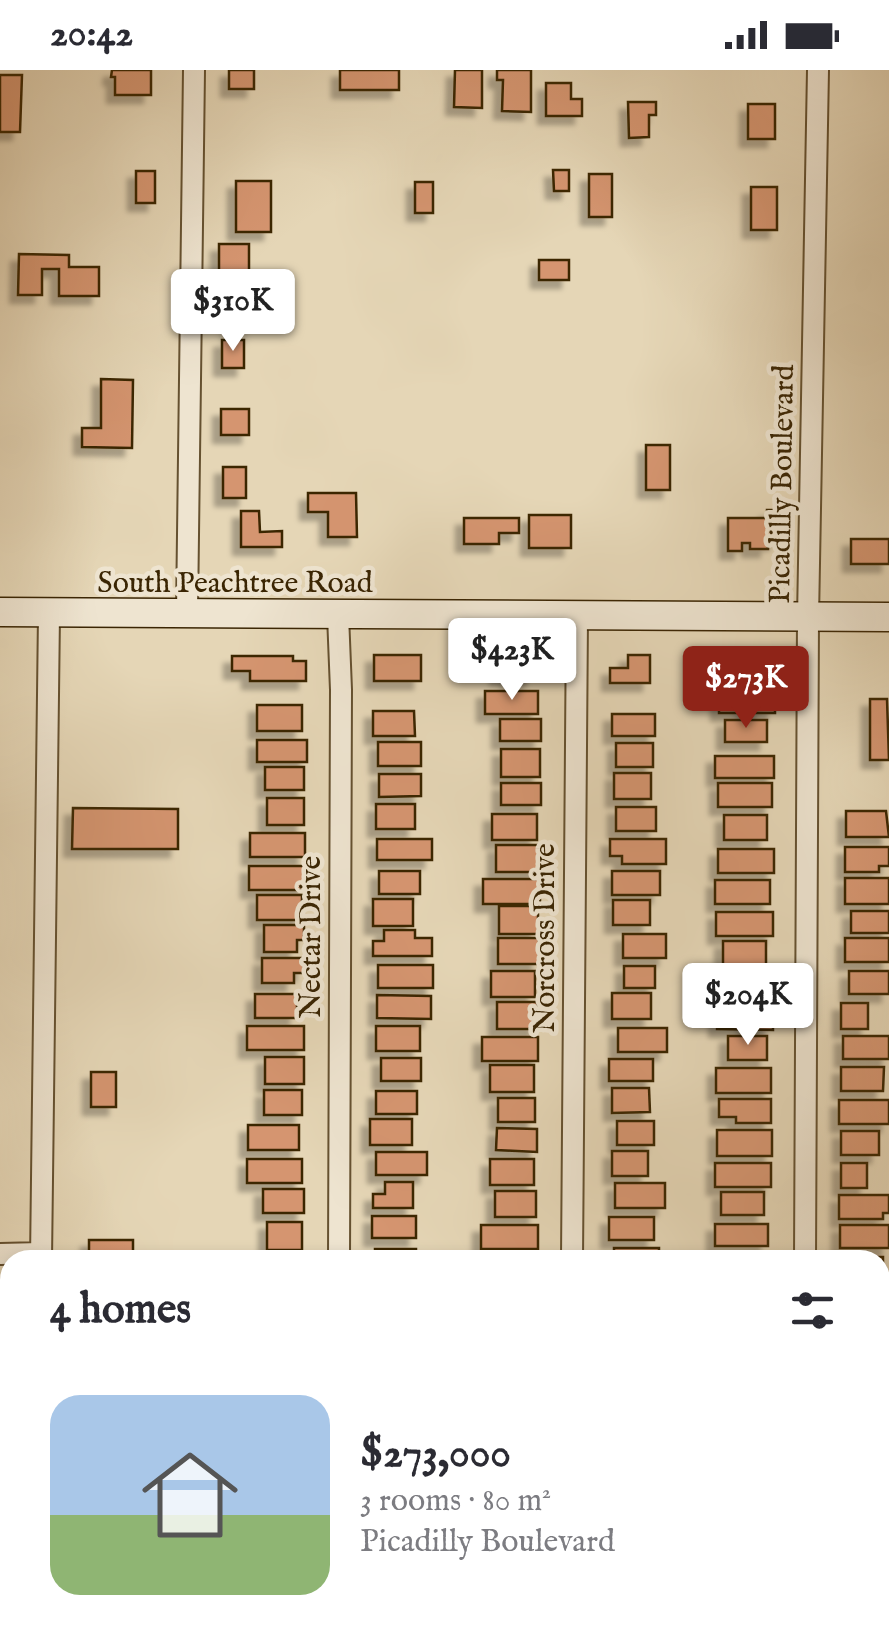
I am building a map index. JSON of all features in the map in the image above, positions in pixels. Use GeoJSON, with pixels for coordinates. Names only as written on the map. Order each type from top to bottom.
{"type":"FeatureCollection","features":[{"type":"Feature","properties":{"kind":"main road","name":"South Peachtree Road"},"geometry":{"type":"LineString","coordinates":[[0,612],[889,617]]}},
{"type":"Feature","properties":{"kind":"street"},"geometry":{"type":"LineString","coordinates":[[187,612],[194,70]]}},
{"type":"Feature","properties":{"kind":"street","name":"Picadilly Boulevard"},"geometry":{"type":"LineString","coordinates":[[805,1250],[808,618],[818,70]]}},
{"type":"Feature","properties":{"kind":"street"},"geometry":{"type":"LineString","coordinates":[[41,1250],[49,614]]}},
{"type":"Feature","properties":{"kind":"street","name":"Nectar Drive"},"geometry":{"type":"LineString","coordinates":[[338,614],[340,1250]]}},
{"type":"Feature","properties":{"kind":"street","name":"Norcross Drive"},"geometry":{"type":"LineString","coordinates":[[572,1250],[576,617]]}},
{"type":"Feature","properties":{"kind":"building"},"geometry":{"type":"Polygon","coordinates":[[[112,70],[151,70],[151,95],[115,95],[112,70]]]}},
{"type":"Feature","properties":{"kind":"building"},"geometry":{"type":"Polygon","coordinates":[[[229,70],[254,70],[254,89],[229,89],[229,70]]]}},
{"type":"Feature","properties":{"kind":"building"},"geometry":{"type":"Polygon","coordinates":[[[340,70],[399,70],[399,90],[340,90],[340,70]]]}},
{"type":"Feature","properties":{"kind":"building"},"geometry":{"type":"Polygon","coordinates":[[[455,70],[482,70],[482,108],[454,107],[455,70]]]}},
{"type":"Feature","properties":{"kind":"building"},"geometry":{"type":"Polygon","coordinates":[[[497,70],[531,70],[531,112],[502,111],[503,80],[497,80],[497,70]]]}},
{"type":"Feature","properties":{"kind":"building"},"geometry":{"type":"Polygon","coordinates":[[[0,75],[22,75],[20,132],[0,132],[0,75]]]}},
{"type":"Feature","properties":{"kind":"building"},"geometry":{"type":"Polygon","coordinates":[[[546,83],[571,83],[571,99],[582,99],[582,116],[546,116],[546,83]]]}},
{"type":"Feature","properties":{"kind":"building"},"geometry":{"type":"Polygon","coordinates":[[[628,102],[656,102],[656,115],[649,115],[649,137],[629,138],[628,102]]]}},
{"type":"Feature","properties":{"kind":"building"},"geometry":{"type":"Polygon","coordinates":[[[748,104],[775,104],[775,139],[748,139],[748,104]]]}},
{"type":"Feature","properties":{"kind":"building"},"geometry":{"type":"Polygon","coordinates":[[[553,170],[569,170],[569,191],[554,191],[553,170]]]}},
{"type":"Feature","properties":{"kind":"building"},"geometry":{"type":"Polygon","coordinates":[[[136,171],[155,171],[155,203],[136,203],[136,171]]]}},
{"type":"Feature","properties":{"kind":"building"},"geometry":{"type":"Polygon","coordinates":[[[589,174],[612,174],[612,217],[589,217],[589,174]]]}},
{"type":"Feature","properties":{"kind":"building"},"geometry":{"type":"Polygon","coordinates":[[[236,181],[271,181],[271,232],[236,232],[236,181]]]}},
{"type":"Feature","properties":{"kind":"building"},"geometry":{"type":"Polygon","coordinates":[[[415,182],[433,182],[433,213],[415,213],[415,182]]]}},
{"type":"Feature","properties":{"kind":"building"},"geometry":{"type":"Polygon","coordinates":[[[751,187],[777,187],[777,230],[751,230],[751,187]]]}},
{"type":"Feature","properties":{"kind":"building"},"geometry":{"type":"Polygon","coordinates":[[[219,244],[249,244],[249,276],[219,276],[219,244]]]}},
{"type":"Feature","properties":{"kind":"building"},"geometry":{"type":"Polygon","coordinates":[[[19,254],[69,255],[69,267],[99,267],[99,296],[59,296],[59,269],[42,269],[42,295],[18,295],[19,254]]]}},
{"type":"Feature","properties":{"kind":"building"},"geometry":{"type":"Polygon","coordinates":[[[539,260],[569,260],[569,280],[539,280],[539,260]]]}},
{"type":"Feature","properties":{"kind":"building"},"geometry":{"type":"Polygon","coordinates":[[[222,340],[244,340],[244,368],[222,368],[222,340]]]}},
{"type":"Feature","properties":{"kind":"building"},"geometry":{"type":"Polygon","coordinates":[[[101,379],[133,380],[132,448],[82,447],[82,428],[101,428],[101,379]]]}},
{"type":"Feature","properties":{"kind":"building"},"geometry":{"type":"Polygon","coordinates":[[[221,409],[249,409],[249,435],[221,435],[221,409]]]}},
{"type":"Feature","properties":{"kind":"building"},"geometry":{"type":"Polygon","coordinates":[[[646,445],[670,445],[670,490],[646,490],[646,445]]]}},
{"type":"Feature","properties":{"kind":"building"},"geometry":{"type":"Polygon","coordinates":[[[223,467],[246,467],[246,498],[223,498],[223,467]]]}},
{"type":"Feature","properties":{"kind":"building"},"geometry":{"type":"Polygon","coordinates":[[[308,493],[356,493],[357,537],[328,537],[328,512],[308,512],[308,493]]]}},
{"type":"Feature","properties":{"kind":"building"},"geometry":{"type":"Polygon","coordinates":[[[767,510],[777,510],[777,542],[768,542],[768,549],[750,549],[750,543],[742,543],[742,551],[728,551],[728,518],[767,518],[767,510]]]}},
{"type":"Feature","properties":{"kind":"building"},"geometry":{"type":"Polygon","coordinates":[[[241,511],[259,511],[260,532],[282,531],[282,547],[241,547],[241,511]]]}},
{"type":"Feature","properties":{"kind":"building"},"geometry":{"type":"Polygon","coordinates":[[[529,515],[571,515],[571,548],[529,548],[529,515]]]}},
{"type":"Feature","properties":{"kind":"building"},"geometry":{"type":"Polygon","coordinates":[[[464,518],[519,518],[519,533],[499,533],[499,544],[464,544],[464,518]]]}},
{"type":"Feature","properties":{"kind":"building"},"geometry":{"type":"Polygon","coordinates":[[[851,539],[889,539],[889,564],[851,564],[851,539]]]}},
{"type":"Feature","properties":{"kind":"building"},"geometry":{"type":"Polygon","coordinates":[[[498,651],[534,651],[534,677],[498,677],[498,651]]]}},
{"type":"Feature","properties":{"kind":"building"},"geometry":{"type":"Polygon","coordinates":[[[715,654],[772,654],[772,678],[715,678],[715,654]]]}},
{"type":"Feature","properties":{"kind":"building"},"geometry":{"type":"Polygon","coordinates":[[[374,655],[421,655],[421,681],[374,681],[374,655]]]}},
{"type":"Feature","properties":{"kind":"building"},"geometry":{"type":"Polygon","coordinates":[[[628,655],[650,655],[650,683],[610,683],[610,668],[628,668],[628,655]]]}},
{"type":"Feature","properties":{"kind":"building"},"geometry":{"type":"Polygon","coordinates":[[[232,656],[293,656],[293,661],[306,661],[306,681],[250,681],[250,671],[232,671],[232,656]]]}},
{"type":"Feature","properties":{"kind":"building"},"geometry":{"type":"Polygon","coordinates":[[[485,691],[538,691],[538,714],[485,714],[485,691]]]}},
{"type":"Feature","properties":{"kind":"building"},"geometry":{"type":"Polygon","coordinates":[[[719,691],[775,691],[775,713],[719,713],[719,691]]]}},
{"type":"Feature","properties":{"kind":"building"},"geometry":{"type":"Polygon","coordinates":[[[870,699],[887,699],[889,760],[870,760],[870,699]]]}},
{"type":"Feature","properties":{"kind":"building"},"geometry":{"type":"Polygon","coordinates":[[[257,705],[302,705],[302,731],[257,731],[257,705]]]}},
{"type":"Feature","properties":{"kind":"building"},"geometry":{"type":"Polygon","coordinates":[[[373,711],[414,711],[415,736],[373,736],[373,711]]]}},
{"type":"Feature","properties":{"kind":"building"},"geometry":{"type":"Polygon","coordinates":[[[612,714],[655,714],[655,736],[612,736],[612,714]]]}},
{"type":"Feature","properties":{"kind":"building"},"geometry":{"type":"Polygon","coordinates":[[[500,719],[541,719],[541,741],[500,741],[500,719]]]}},
{"type":"Feature","properties":{"kind":"building"},"geometry":{"type":"Polygon","coordinates":[[[725,720],[767,720],[767,742],[725,742],[725,720]]]}},
{"type":"Feature","properties":{"kind":"building"},"geometry":{"type":"Polygon","coordinates":[[[257,740],[307,740],[307,762],[257,762],[257,740]]]}},
{"type":"Feature","properties":{"kind":"building"},"geometry":{"type":"Polygon","coordinates":[[[378,742],[421,742],[421,766],[378,766],[378,742]]]}},
{"type":"Feature","properties":{"kind":"building"},"geometry":{"type":"Polygon","coordinates":[[[616,743],[653,743],[653,767],[616,767],[616,743]]]}},
{"type":"Feature","properties":{"kind":"building"},"geometry":{"type":"Polygon","coordinates":[[[501,749],[540,749],[540,777],[501,777],[501,749]]]}},
{"type":"Feature","properties":{"kind":"building"},"geometry":{"type":"Polygon","coordinates":[[[715,756],[774,756],[774,778],[715,778],[715,756]]]}},
{"type":"Feature","properties":{"kind":"building"},"geometry":{"type":"Polygon","coordinates":[[[265,767],[304,767],[304,790],[265,790],[265,767]]]}},
{"type":"Feature","properties":{"kind":"building"},"geometry":{"type":"Polygon","coordinates":[[[614,773],[651,773],[651,799],[614,799],[614,773]]]}},
{"type":"Feature","properties":{"kind":"building"},"geometry":{"type":"Polygon","coordinates":[[[379,774],[421,774],[421,796],[379,797],[379,774]]]}},
{"type":"Feature","properties":{"kind":"building"},"geometry":{"type":"Polygon","coordinates":[[[501,783],[541,783],[541,805],[501,805],[501,783]]]}},
{"type":"Feature","properties":{"kind":"building"},"geometry":{"type":"Polygon","coordinates":[[[718,783],[772,783],[772,807],[718,807],[718,783]]]}},
{"type":"Feature","properties":{"kind":"building"},"geometry":{"type":"Polygon","coordinates":[[[267,798],[304,798],[304,825],[267,825],[267,798]]]}},
{"type":"Feature","properties":{"kind":"building"},"geometry":{"type":"Polygon","coordinates":[[[376,804],[415,804],[415,829],[376,829],[376,804]]]}},
{"type":"Feature","properties":{"kind":"building"},"geometry":{"type":"Polygon","coordinates":[[[616,807],[656,807],[656,831],[616,831],[616,807]]]}},
{"type":"Feature","properties":{"kind":"building"},"geometry":{"type":"Polygon","coordinates":[[[73,808],[178,809],[178,849],[72,849],[73,808]]]}},
{"type":"Feature","properties":{"kind":"building"},"geometry":{"type":"Polygon","coordinates":[[[846,811],[886,811],[889,837],[846,837],[846,811]]]}},
{"type":"Feature","properties":{"kind":"building"},"geometry":{"type":"Polygon","coordinates":[[[492,814],[537,814],[537,840],[492,840],[492,814]]]}},
{"type":"Feature","properties":{"kind":"building"},"geometry":{"type":"Polygon","coordinates":[[[724,815],[767,815],[767,840],[724,840],[724,815]]]}},
{"type":"Feature","properties":{"kind":"building"},"geometry":{"type":"Polygon","coordinates":[[[250,833],[305,833],[305,857],[250,857],[250,833]]]}},
{"type":"Feature","properties":{"kind":"building"},"geometry":{"type":"Polygon","coordinates":[[[377,839],[432,839],[432,860],[377,860],[377,839]]]}},
{"type":"Feature","properties":{"kind":"building"},"geometry":{"type":"Polygon","coordinates":[[[610,839],[666,839],[666,864],[622,864],[622,856],[610,856],[610,839]]]}},
{"type":"Feature","properties":{"kind":"building"},"geometry":{"type":"Polygon","coordinates":[[[496,845],[539,845],[539,872],[496,872],[496,845]]]}},
{"type":"Feature","properties":{"kind":"building"},"geometry":{"type":"Polygon","coordinates":[[[845,847],[889,847],[889,866],[879,866],[879,872],[845,872],[845,847]]]}},
{"type":"Feature","properties":{"kind":"building"},"geometry":{"type":"Polygon","coordinates":[[[718,849],[774,849],[774,873],[718,873],[718,849]]]}},
{"type":"Feature","properties":{"kind":"building"},"geometry":{"type":"Polygon","coordinates":[[[249,866],[306,866],[306,890],[249,890],[249,866]]]}},
{"type":"Feature","properties":{"kind":"building"},"geometry":{"type":"Polygon","coordinates":[[[379,871],[420,871],[420,894],[379,894],[379,871]]]}},
{"type":"Feature","properties":{"kind":"building"},"geometry":{"type":"Polygon","coordinates":[[[612,871],[660,871],[660,895],[612,895],[612,871]]]}},
{"type":"Feature","properties":{"kind":"building"},"geometry":{"type":"Polygon","coordinates":[[[845,878],[889,878],[889,904],[845,904],[845,878]]]}},
{"type":"Feature","properties":{"kind":"building"},"geometry":{"type":"Polygon","coordinates":[[[483,879],[540,879],[540,904],[483,904],[483,879]]]}},
{"type":"Feature","properties":{"kind":"building"},"geometry":{"type":"Polygon","coordinates":[[[715,880],[770,880],[770,904],[715,904],[715,880]]]}},
{"type":"Feature","properties":{"kind":"building"},"geometry":{"type":"Polygon","coordinates":[[[257,895],[302,895],[302,920],[257,920],[257,895]]]}},
{"type":"Feature","properties":{"kind":"building"},"geometry":{"type":"Polygon","coordinates":[[[373,899],[413,899],[413,926],[373,926],[373,899]]]}},
{"type":"Feature","properties":{"kind":"building"},"geometry":{"type":"Polygon","coordinates":[[[613,900],[650,900],[650,925],[613,925],[613,900]]]}},
{"type":"Feature","properties":{"kind":"building"},"geometry":{"type":"Polygon","coordinates":[[[499,906],[538,906],[538,934],[499,934],[499,906]]]}},
{"type":"Feature","properties":{"kind":"building"},"geometry":{"type":"Polygon","coordinates":[[[851,911],[889,911],[889,933],[851,933],[851,911]]]}},
{"type":"Feature","properties":{"kind":"building"},"geometry":{"type":"Polygon","coordinates":[[[716,912],[773,912],[773,936],[716,936],[716,912]]]}},
{"type":"Feature","properties":{"kind":"building"},"geometry":{"type":"Polygon","coordinates":[[[264,925],[304,925],[304,940],[297,940],[297,952],[264,952],[264,925]]]}},
{"type":"Feature","properties":{"kind":"building"},"geometry":{"type":"Polygon","coordinates":[[[384,930],[415,930],[415,938],[432,938],[432,956],[373,956],[373,941],[384,941],[384,930]]]}},
{"type":"Feature","properties":{"kind":"building"},"geometry":{"type":"Polygon","coordinates":[[[623,934],[666,934],[666,958],[623,958],[623,934]]]}},
{"type":"Feature","properties":{"kind":"building"},"geometry":{"type":"Polygon","coordinates":[[[498,938],[539,938],[539,964],[498,964],[498,938]]]}},
{"type":"Feature","properties":{"kind":"building"},"geometry":{"type":"Polygon","coordinates":[[[845,938],[889,938],[889,962],[845,962],[845,938]]]}},
{"type":"Feature","properties":{"kind":"building"},"geometry":{"type":"Polygon","coordinates":[[[723,941],[766,941],[766,965],[723,965],[723,941]]]}},
{"type":"Feature","properties":{"kind":"building"},"geometry":{"type":"Polygon","coordinates":[[[262,958],[304,958],[304,973],[294,973],[294,983],[262,983],[262,958]]]}},
{"type":"Feature","properties":{"kind":"building"},"geometry":{"type":"Polygon","coordinates":[[[378,965],[433,965],[433,988],[378,988],[378,965]]]}},
{"type":"Feature","properties":{"kind":"building"},"geometry":{"type":"Polygon","coordinates":[[[624,966],[655,966],[655,988],[624,988],[624,966]]]}},
{"type":"Feature","properties":{"kind":"building"},"geometry":{"type":"Polygon","coordinates":[[[491,971],[535,971],[535,997],[491,997],[491,971]]]}},
{"type":"Feature","properties":{"kind":"building"},"geometry":{"type":"Polygon","coordinates":[[[849,971],[889,971],[889,994],[849,994],[849,971]]]}},
{"type":"Feature","properties":{"kind":"building"},"geometry":{"type":"Polygon","coordinates":[[[718,973],[769,973],[769,995],[718,995],[718,973]]]}},
{"type":"Feature","properties":{"kind":"building"},"geometry":{"type":"Polygon","coordinates":[[[612,993],[651,993],[651,1019],[612,1019],[612,993]]]}},
{"type":"Feature","properties":{"kind":"building"},"geometry":{"type":"Polygon","coordinates":[[[255,994],[297,994],[297,1018],[255,1018],[255,994]]]}},
{"type":"Feature","properties":{"kind":"building"},"geometry":{"type":"Polygon","coordinates":[[[377,995],[431,996],[431,1019],[377,1018],[377,995]]]}},
{"type":"Feature","properties":{"kind":"building"},"geometry":{"type":"Polygon","coordinates":[[[497,1002],[537,1002],[537,1029],[497,1029],[497,1002]]]}},
{"type":"Feature","properties":{"kind":"building"},"geometry":{"type":"Polygon","coordinates":[[[841,1003],[868,1003],[868,1029],[841,1029],[841,1003]]]}},
{"type":"Feature","properties":{"kind":"building"},"geometry":{"type":"Polygon","coordinates":[[[717,1006],[773,1006],[773,1030],[717,1029],[717,1006]]]}},
{"type":"Feature","properties":{"kind":"building"},"geometry":{"type":"Polygon","coordinates":[[[247,1026],[304,1026],[304,1050],[247,1050],[247,1026]]]}},
{"type":"Feature","properties":{"kind":"building"},"geometry":{"type":"Polygon","coordinates":[[[376,1026],[420,1026],[420,1051],[376,1051],[376,1026]]]}},
{"type":"Feature","properties":{"kind":"building"},"geometry":{"type":"Polygon","coordinates":[[[618,1028],[667,1028],[667,1052],[618,1052],[618,1028]]]}},
{"type":"Feature","properties":{"kind":"building"},"geometry":{"type":"Polygon","coordinates":[[[728,1036],[767,1036],[767,1060],[728,1060],[728,1036]]]}},
{"type":"Feature","properties":{"kind":"building"},"geometry":{"type":"Polygon","coordinates":[[[843,1036],[889,1036],[889,1059],[843,1059],[843,1036]]]}},
{"type":"Feature","properties":{"kind":"building"},"geometry":{"type":"Polygon","coordinates":[[[482,1037],[538,1037],[538,1061],[482,1061],[482,1037]]]}},
{"type":"Feature","properties":{"kind":"building"},"geometry":{"type":"Polygon","coordinates":[[[265,1057],[304,1057],[304,1084],[265,1084],[265,1057]]]}},
{"type":"Feature","properties":{"kind":"building"},"geometry":{"type":"Polygon","coordinates":[[[381,1058],[421,1058],[421,1081],[381,1081],[381,1058]]]}},
{"type":"Feature","properties":{"kind":"building"},"geometry":{"type":"Polygon","coordinates":[[[609,1059],[653,1059],[653,1081],[609,1081],[609,1059]]]}},
{"type":"Feature","properties":{"kind":"building"},"geometry":{"type":"Polygon","coordinates":[[[490,1065],[534,1065],[534,1092],[490,1092],[490,1065]]]}},
{"type":"Feature","properties":{"kind":"building"},"geometry":{"type":"Polygon","coordinates":[[[841,1067],[884,1067],[883,1091],[841,1091],[841,1067]]]}},
{"type":"Feature","properties":{"kind":"building"},"geometry":{"type":"Polygon","coordinates":[[[716,1068],[771,1068],[771,1093],[716,1093],[716,1068]]]}},
{"type":"Feature","properties":{"kind":"building"},"geometry":{"type":"Polygon","coordinates":[[[91,1072],[116,1072],[116,1107],[91,1107],[91,1072]]]}},
{"type":"Feature","properties":{"kind":"building"},"geometry":{"type":"Polygon","coordinates":[[[612,1088],[649,1088],[650,1112],[612,1113],[612,1088]]]}},
{"type":"Feature","properties":{"kind":"building"},"geometry":{"type":"Polygon","coordinates":[[[264,1090],[302,1090],[302,1115],[264,1115],[264,1090]]]}},
{"type":"Feature","properties":{"kind":"building"},"geometry":{"type":"Polygon","coordinates":[[[376,1091],[417,1091],[417,1114],[376,1114],[376,1091]]]}},
{"type":"Feature","properties":{"kind":"building"},"geometry":{"type":"Polygon","coordinates":[[[498,1098],[535,1098],[535,1122],[498,1122],[498,1098]]]}},
{"type":"Feature","properties":{"kind":"building"},"geometry":{"type":"Polygon","coordinates":[[[719,1099],[771,1099],[771,1123],[736,1123],[736,1117],[719,1117],[719,1099]]]}},
{"type":"Feature","properties":{"kind":"building"},"geometry":{"type":"Polygon","coordinates":[[[839,1100],[889,1100],[889,1124],[839,1124],[839,1100]]]}},
{"type":"Feature","properties":{"kind":"building"},"geometry":{"type":"Polygon","coordinates":[[[370,1119],[412,1119],[412,1145],[370,1145],[370,1119]]]}},
{"type":"Feature","properties":{"kind":"building"},"geometry":{"type":"Polygon","coordinates":[[[617,1121],[654,1121],[654,1145],[617,1145],[617,1121]]]}},
{"type":"Feature","properties":{"kind":"building"},"geometry":{"type":"Polygon","coordinates":[[[248,1125],[299,1125],[299,1150],[248,1150],[248,1125]]]}},
{"type":"Feature","properties":{"kind":"building"},"geometry":{"type":"Polygon","coordinates":[[[497,1128],[537,1129],[537,1152],[496,1150],[497,1128]]]}},
{"type":"Feature","properties":{"kind":"building"},"geometry":{"type":"Polygon","coordinates":[[[717,1130],[772,1130],[772,1156],[717,1156],[717,1130]]]}},
{"type":"Feature","properties":{"kind":"building"},"geometry":{"type":"Polygon","coordinates":[[[841,1131],[879,1131],[879,1155],[841,1155],[841,1131]]]}},
{"type":"Feature","properties":{"kind":"building"},"geometry":{"type":"Polygon","coordinates":[[[612,1151],[648,1151],[648,1176],[612,1176],[612,1151]]]}},
{"type":"Feature","properties":{"kind":"building"},"geometry":{"type":"Polygon","coordinates":[[[376,1152],[427,1152],[427,1175],[376,1175],[376,1152]]]}},
{"type":"Feature","properties":{"kind":"building"},"geometry":{"type":"Polygon","coordinates":[[[247,1159],[302,1159],[302,1183],[247,1183],[247,1159]]]}},
{"type":"Feature","properties":{"kind":"building"},"geometry":{"type":"Polygon","coordinates":[[[490,1159],[534,1159],[534,1185],[490,1185],[490,1159]]]}},
{"type":"Feature","properties":{"kind":"building"},"geometry":{"type":"Polygon","coordinates":[[[715,1163],[771,1163],[771,1187],[715,1187],[715,1163]]]}},
{"type":"Feature","properties":{"kind":"building"},"geometry":{"type":"Polygon","coordinates":[[[841,1163],[867,1163],[867,1188],[841,1188],[841,1163]]]}},
{"type":"Feature","properties":{"kind":"building"},"geometry":{"type":"Polygon","coordinates":[[[385,1182],[413,1182],[413,1208],[373,1208],[373,1194],[385,1194],[385,1182]]]}},
{"type":"Feature","properties":{"kind":"building"},"geometry":{"type":"Polygon","coordinates":[[[615,1183],[665,1183],[665,1208],[615,1208],[615,1183]]]}},
{"type":"Feature","properties":{"kind":"building"},"geometry":{"type":"Polygon","coordinates":[[[263,1189],[304,1189],[304,1213],[263,1213],[263,1189]]]}},
{"type":"Feature","properties":{"kind":"building"},"geometry":{"type":"Polygon","coordinates":[[[495,1191],[536,1191],[536,1217],[495,1217],[495,1191]]]}},
{"type":"Feature","properties":{"kind":"building"},"geometry":{"type":"Polygon","coordinates":[[[721,1192],[764,1192],[764,1215],[721,1215],[721,1192]]]}},
{"type":"Feature","properties":{"kind":"building"},"geometry":{"type":"Polygon","coordinates":[[[839,1195],[889,1195],[889,1213],[883,1213],[883,1219],[839,1219],[839,1195]]]}},
{"type":"Feature","properties":{"kind":"building"},"geometry":{"type":"Polygon","coordinates":[[[372,1216],[416,1216],[416,1238],[372,1238],[372,1216]]]}},
{"type":"Feature","properties":{"kind":"building"},"geometry":{"type":"Polygon","coordinates":[[[609,1217],[654,1217],[654,1240],[609,1240],[609,1217]]]}},
{"type":"Feature","properties":{"kind":"building"},"geometry":{"type":"Polygon","coordinates":[[[267,1222],[302,1222],[302,1250],[267,1250],[267,1222]]]}},
{"type":"Feature","properties":{"kind":"building"},"geometry":{"type":"Polygon","coordinates":[[[715,1224],[768,1224],[768,1246],[715,1246],[715,1224]]]}},
{"type":"Feature","properties":{"kind":"building"},"geometry":{"type":"Polygon","coordinates":[[[481,1225],[538,1225],[538,1249],[481,1249],[481,1225]]]}},
{"type":"Feature","properties":{"kind":"building"},"geometry":{"type":"Polygon","coordinates":[[[840,1225],[889,1225],[889,1248],[840,1248],[840,1225]]]}},
{"type":"Feature","properties":{"kind":"building"},"geometry":{"type":"Polygon","coordinates":[[[89,1240],[133,1240],[133,1250],[89,1250],[89,1240]]]}},
{"type":"Feature","properties":{"kind":"building"},"geometry":{"type":"Polygon","coordinates":[[[614,1248],[659,1248],[659,1250],[614,1248]]]}}]}
